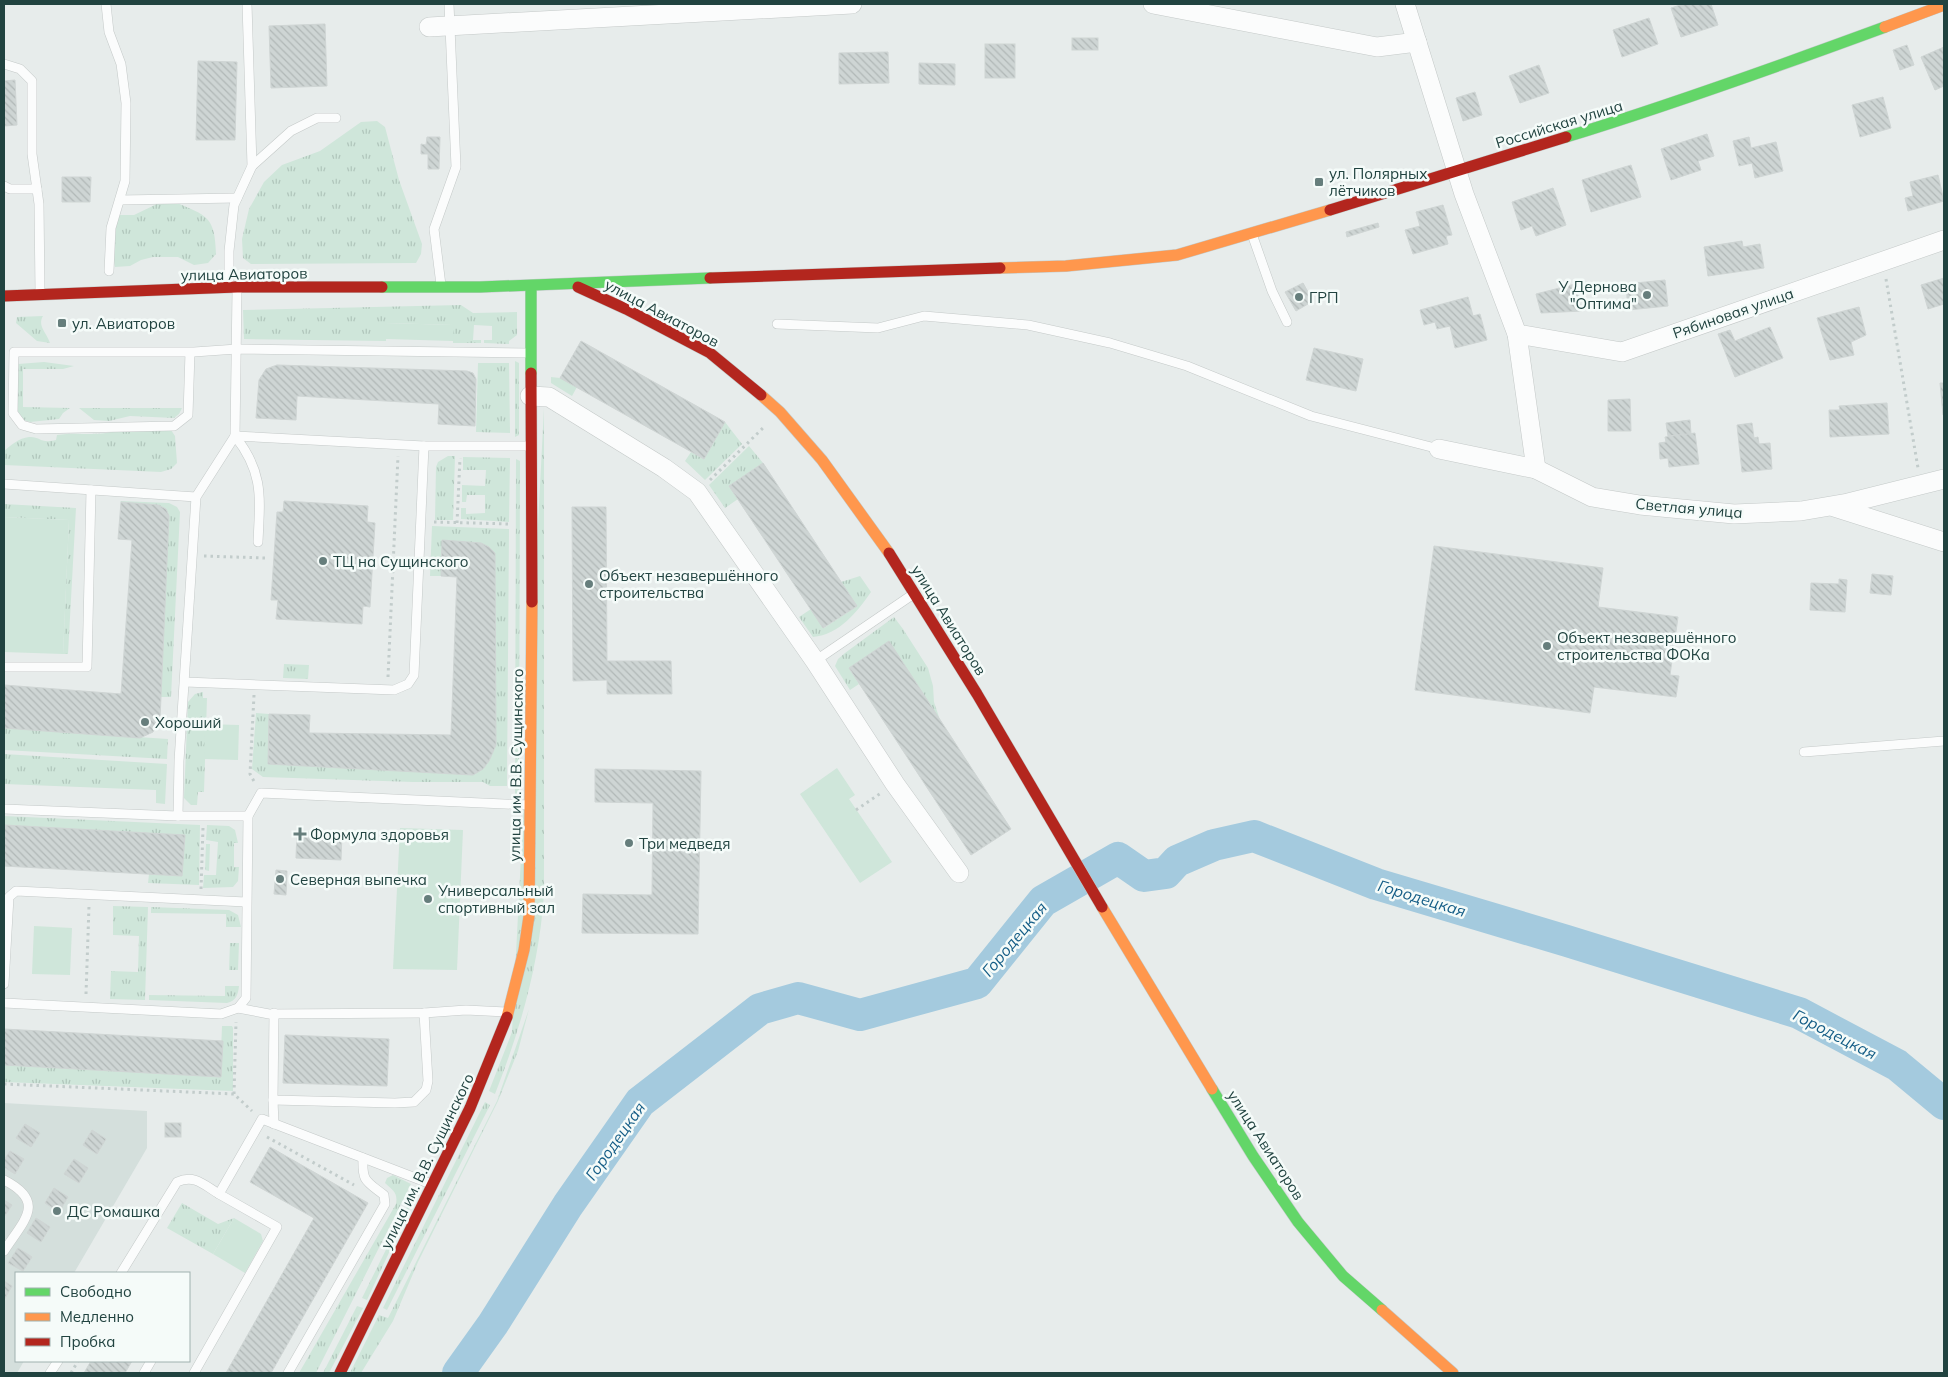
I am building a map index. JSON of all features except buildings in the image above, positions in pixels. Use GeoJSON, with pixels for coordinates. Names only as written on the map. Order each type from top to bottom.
{"type":"FeatureCollection","features":[{"type":"Feature","properties":{"kind":"street"},"geometry":{"type":"LineString","coordinates":[[429,27],[852,4]]}},
{"type":"Feature","properties":{"kind":"street"},"geometry":{"type":"LineString","coordinates":[[1153,4],[1377,47],[1417,42]]}},
{"type":"Feature","properties":{"kind":"street"},"geometry":{"type":"LineString","coordinates":[[1405,4],[1457,172],[1517,334],[1536,469]]}},
{"type":"Feature","properties":{"kind":"street","name":"Российская улица"},"geometry":{"type":"LineString","coordinates":[[573,284],[1066,266],[1177,255],[1457,172],[1638,115],[1778,67],[1911,10],[1944,5]]}},
{"type":"Feature","properties":{"kind":"street","name":"Рябиновая улица"},"geometry":{"type":"LineString","coordinates":[[1517,334],[1622,352],[1944,240]]}},
{"type":"Feature","properties":{"kind":"street","name":"улица Авиаторов"},"geometry":{"type":"LineString","coordinates":[[4,296],[233,288],[441,288],[573,284],[626,309],[710,353],[749,383],[780,412],[822,460],[884,544],[977,694],[1096,898],[1253,1156],[1298,1222],[1342,1276],[1451,1373]]}},
{"type":"Feature","properties":{"kind":"street","name":"улица им. В.В. Сущинского"},"geometry":{"type":"LineString","coordinates":[[340,1373],[479,1092],[509,1013],[519,980],[527,939],[531,806],[532,672],[531,286]]}},
{"type":"Feature","properties":{"kind":"street"},"geometry":{"type":"LineString","coordinates":[[530,396],[549,397],[664,468],[697,492],[815,661],[895,784],[958,873]]}},
{"type":"Feature","properties":{"kind":"street","name":"Светлая улица"},"geometry":{"type":"LineString","coordinates":[[1439,450],[1536,469],[1592,497],[1640,505],[1734,514],[1801,511],[1831,506],[1944,479]]}},
{"type":"Feature","properties":{"kind":"street"},"geometry":{"type":"LineString","coordinates":[[1831,506],[1944,542]]}},
{"type":"Feature","properties":{"kind":"lane"},"geometry":{"type":"LineString","coordinates":[[106,4],[109,32],[121,64],[126,103],[125,181],[111,228],[110,271]]}},
{"type":"Feature","properties":{"kind":"lane"},"geometry":{"type":"LineString","coordinates":[[247,4],[252,166]]}},
{"type":"Feature","properties":{"kind":"lane"},"geometry":{"type":"LineString","coordinates":[[441,288],[434,229],[456,167],[449,4]]}},
{"type":"Feature","properties":{"kind":"lane"},"geometry":{"type":"LineString","coordinates":[[4,64],[20,69],[32,81],[32,154],[39,204],[40,294]]}},
{"type":"Feature","properties":{"kind":"lane"},"geometry":{"type":"LineString","coordinates":[[178,816],[196,497],[235,436],[237,348],[229,251],[234,205],[252,166],[291,131],[317,118],[336,118]]}},
{"type":"Feature","properties":{"kind":"lane"},"geometry":{"type":"LineString","coordinates":[[4,186],[10,189],[37,189]]}},
{"type":"Feature","properties":{"kind":"lane"},"geometry":{"type":"LineString","coordinates":[[120,200],[238,198]]}},
{"type":"Feature","properties":{"kind":"lane"},"geometry":{"type":"LineString","coordinates":[[1252,234],[1272,292],[1287,322]]}},
{"type":"Feature","properties":{"kind":"lane"},"geometry":{"type":"LineString","coordinates":[[778,324],[878,328],[924,316],[1028,325],[1110,343],[1178,364],[1311,416],[1439,450]]}},
{"type":"Feature","properties":{"kind":"lane"},"geometry":{"type":"LineString","coordinates":[[190,352],[188,415],[174,426],[36,429],[22,425],[13,413],[14,352],[190,352],[237,348],[531,353]]}},
{"type":"Feature","properties":{"kind":"lane"},"geometry":{"type":"LineString","coordinates":[[235,436],[424,446],[530,446]]}},
{"type":"Feature","properties":{"kind":"lane"},"geometry":{"type":"LineString","coordinates":[[235,436],[248,452],[260,491],[258,542]]}},
{"type":"Feature","properties":{"kind":"lane"},"geometry":{"type":"LineString","coordinates":[[185,682],[388,690],[394,690],[408,684],[414,675],[424,446]]}},
{"type":"Feature","properties":{"kind":"lane"},"geometry":{"type":"LineString","coordinates":[[4,484],[196,497]]}},
{"type":"Feature","properties":{"kind":"lane"},"geometry":{"type":"LineString","coordinates":[[4,667],[87,667],[91,490]]}},
{"type":"Feature","properties":{"kind":"lane"},"geometry":{"type":"LineString","coordinates":[[815,661],[914,594]]}},
{"type":"Feature","properties":{"kind":"lane"},"geometry":{"type":"LineString","coordinates":[[1804,752],[1944,741]]}},
{"type":"Feature","properties":{"kind":"lane"},"geometry":{"type":"LineString","coordinates":[[238,1008],[246,998],[248,816],[261,793],[531,806]]}},
{"type":"Feature","properties":{"kind":"lane"},"geometry":{"type":"LineString","coordinates":[[4,809],[178,816],[248,816]]}},
{"type":"Feature","properties":{"kind":"lane"},"geometry":{"type":"LineString","coordinates":[[4,984],[9,897],[16,891],[246,902]]}},
{"type":"Feature","properties":{"kind":"lane"},"geometry":{"type":"LineString","coordinates":[[4,1003],[220,1014],[238,1008],[269,1014],[424,1013],[466,1010],[496,1010],[509,1013]]}},
{"type":"Feature","properties":{"kind":"lane"},"geometry":{"type":"LineString","coordinates":[[274,1013],[274,1124]]}},
{"type":"Feature","properties":{"kind":"lane"},"geometry":{"type":"LineString","coordinates":[[273,1100],[414,1102],[426,1090],[428,1081],[424,1013]]}},
{"type":"Feature","properties":{"kind":"lane"},"geometry":{"type":"LineString","coordinates":[[219,1194],[262,1120],[434,1185]]}},
{"type":"Feature","properties":{"kind":"lane"},"geometry":{"type":"LineString","coordinates":[[288,1373],[385,1204],[384,1195],[367,1182],[362,1172],[363,1158]]}},
{"type":"Feature","properties":{"kind":"lane"},"geometry":{"type":"LineString","coordinates":[[122,1272],[177,1182],[186,1178],[192,1178],[277,1227],[194,1373]]}},
{"type":"Feature","properties":{"kind":"lane"},"geometry":{"type":"LineString","coordinates":[[4,1180],[19,1188],[28,1198],[29,1207],[24,1219],[4,1251]]}},
{"type":"Feature","properties":{"kind":"lane"},"geometry":{"type":"LineString","coordinates":[[50,1373],[57,1362]]}},
{"type":"Feature","properties":{"kind":"lane"},"geometry":{"type":"LineString","coordinates":[[144,1373],[150,1362]]}},
{"type":"Feature","properties":{"kind":"path"},"geometry":{"type":"LineString","coordinates":[[1883,262],[1922,485]]}},
{"type":"Feature","properties":{"kind":"path"},"geometry":{"type":"LineString","coordinates":[[697,492],[780,412]]}},
{"type":"Feature","properties":{"kind":"path"},"geometry":{"type":"LineString","coordinates":[[388,690],[399,444]]}},
{"type":"Feature","properties":{"kind":"path"},"geometry":{"type":"LineString","coordinates":[[457,522],[460,446]]}},
{"type":"Feature","properties":{"kind":"path"},"geometry":{"type":"LineString","coordinates":[[420,521],[513,524]]}},
{"type":"Feature","properties":{"kind":"path"},"geometry":{"type":"LineString","coordinates":[[193,556],[266,558]]}},
{"type":"Feature","properties":{"kind":"path"},"geometry":{"type":"LineString","coordinates":[[254,685],[250,774],[261,793]]}},
{"type":"Feature","properties":{"kind":"path"},"geometry":{"type":"LineString","coordinates":[[856,810],[895,784]]}},
{"type":"Feature","properties":{"kind":"path"},"geometry":{"type":"LineString","coordinates":[[200,900],[203,816]]}},
{"type":"Feature","properties":{"kind":"path"},"geometry":{"type":"LineString","coordinates":[[86,1007],[90,894]]}},
{"type":"Feature","properties":{"kind":"path"},"geometry":{"type":"LineString","coordinates":[[234,1094],[238,1008]]}},
{"type":"Feature","properties":{"kind":"path"},"geometry":{"type":"LineString","coordinates":[[4,1084],[234,1094],[262,1120]]}},
{"type":"Feature","properties":{"kind":"path"},"geometry":{"type":"LineString","coordinates":[[267,1137],[360,1188]]}},
{"type":"Feature","properties":{"kind":"path"},"geometry":{"type":"LineString","coordinates":[[71,1373],[77,1362]]}},
{"type":"Feature","properties":{"kind":"shaded area","name":"ДС Ромашка"},"geometry":{"type":"Polygon","coordinates":[[[4,1103],[147,1111],[147,1148],[75,1272],[15,1272],[15,1362],[23,1362],[17,1373],[4,1373],[4,1103]]]}},
{"type":"Feature","properties":{"kind":"green space"},"geometry":{"type":"Polygon","coordinates":[[[377,121],[385,127],[399,180],[422,244],[421,254],[416,263],[251,264],[243,258],[242,239],[249,209],[264,182],[282,165],[320,151],[361,122],[377,121]]]}},
{"type":"Feature","properties":{"kind":"green space"},"geometry":{"type":"Polygon","coordinates":[[[175,202],[202,215],[211,225],[214,232],[216,254],[208,263],[194,265],[178,257],[153,257],[141,260],[130,266],[115,267],[114,232],[120,215],[134,215],[159,203],[175,202]]]}},
{"type":"Feature","properties":{"kind":"green space"},"geometry":{"type":"Polygon","coordinates":[[[461,305],[473,313],[517,312],[517,335],[509,341],[509,344],[484,343],[484,340],[492,340],[492,326],[474,325],[473,340],[481,340],[481,343],[453,343],[453,325],[387,323],[386,341],[244,339],[243,310],[461,305]]]}},
{"type":"Feature","properties":{"kind":"green space"},"geometry":{"type":"Polygon","coordinates":[[[43,316],[41,323],[50,343],[37,341],[16,323],[17,317],[43,316]]]}},
{"type":"Feature","properties":{"kind":"green space"},"geometry":{"type":"Polygon","coordinates":[[[386,323],[454,325],[453,341],[386,339],[386,323]]]}},
{"type":"Feature","properties":{"kind":"green space"},"geometry":{"type":"Polygon","coordinates":[[[515,361],[519,363],[519,435],[515,437],[515,361]]]}},
{"type":"Feature","properties":{"kind":"green space"},"geometry":{"type":"Polygon","coordinates":[[[44,362],[74,366],[63,369],[23,369],[23,407],[70,408],[59,419],[30,422],[20,419],[15,410],[18,364],[44,362]]]}},
{"type":"Feature","properties":{"kind":"green space"},"geometry":{"type":"Polygon","coordinates":[[[478,363],[509,363],[510,433],[476,432],[478,363]]]}},
{"type":"Feature","properties":{"kind":"green space"},"geometry":{"type":"Polygon","coordinates":[[[551,377],[560,378],[577,387],[572,396],[551,383],[551,377]]]}},
{"type":"Feature","properties":{"kind":"green space"},"geometry":{"type":"Polygon","coordinates":[[[79,408],[182,408],[174,418],[130,416],[109,421],[94,420],[79,408]]]}},
{"type":"Feature","properties":{"kind":"green space"},"geometry":{"type":"Polygon","coordinates":[[[544,408],[544,894],[538,946],[527,996],[521,1020],[495,1094],[489,1091],[512,1032],[544,408]]]}},
{"type":"Feature","properties":{"kind":"green space"},"geometry":{"type":"Polygon","coordinates":[[[725,422],[742,444],[705,480],[685,461],[691,452],[704,459],[725,422]]]}},
{"type":"Feature","properties":{"kind":"green space"},"geometry":{"type":"Polygon","coordinates":[[[122,429],[171,430],[175,436],[177,463],[171,469],[161,472],[4,465],[4,451],[15,442],[25,438],[33,437],[43,441],[51,441],[56,440],[57,435],[97,434],[122,429]]]}},
{"type":"Feature","properties":{"kind":"green space"},"geometry":{"type":"Polygon","coordinates":[[[749,446],[763,463],[729,486],[738,499],[725,508],[709,485],[749,446]]]}},
{"type":"Feature","properties":{"kind":"green space"},"geometry":{"type":"Polygon","coordinates":[[[448,456],[455,456],[453,520],[435,520],[436,467],[438,462],[448,456]]]}},
{"type":"Feature","properties":{"kind":"green space"},"geometry":{"type":"Polygon","coordinates":[[[463,457],[510,458],[509,522],[461,519],[461,508],[466,508],[466,514],[485,513],[485,495],[467,495],[466,502],[462,502],[462,485],[485,486],[486,470],[463,470],[463,457]]]}},
{"type":"Feature","properties":{"kind":"green space"},"geometry":{"type":"Polygon","coordinates":[[[516,459],[520,461],[519,792],[515,796],[516,459]]]}},
{"type":"Feature","properties":{"kind":"green space"},"geometry":{"type":"Polygon","coordinates":[[[120,501],[169,503],[177,507],[180,512],[171,697],[160,697],[166,509],[158,505],[120,501]]]}},
{"type":"Feature","properties":{"kind":"green space"},"geometry":{"type":"Polygon","coordinates":[[[4,504],[76,508],[68,654],[63,654],[69,520],[4,517],[4,504]]]}},
{"type":"Feature","properties":{"kind":"green space"},"geometry":{"type":"Polygon","coordinates":[[[4,517],[69,520],[63,654],[4,652],[4,517]]]}},
{"type":"Feature","properties":{"kind":"green space"},"geometry":{"type":"Polygon","coordinates":[[[432,526],[509,529],[507,786],[490,786],[483,782],[413,782],[263,777],[252,769],[256,713],[269,714],[268,763],[483,769],[489,761],[496,745],[495,553],[481,543],[441,576],[430,576],[432,526]]]}},
{"type":"Feature","properties":{"kind":"green space"},"geometry":{"type":"Polygon","coordinates":[[[860,576],[871,592],[860,607],[839,627],[831,632],[813,637],[799,617],[811,609],[824,628],[857,606],[841,582],[860,576]]]}},
{"type":"Feature","properties":{"kind":"green space"},"geometry":{"type":"Polygon","coordinates":[[[894,617],[928,668],[933,686],[934,702],[940,720],[889,642],[849,668],[859,684],[850,690],[835,666],[838,659],[845,653],[894,617]]]}},
{"type":"Feature","properties":{"kind":"green space"},"geometry":{"type":"Polygon","coordinates":[[[284,664],[309,665],[308,679],[283,678],[284,664]]]}},
{"type":"Feature","properties":{"kind":"green space"},"geometry":{"type":"Polygon","coordinates":[[[203,692],[203,698],[207,698],[204,792],[198,792],[197,805],[191,805],[184,798],[188,702],[195,694],[203,692]]]}},
{"type":"Feature","properties":{"kind":"green space"},"geometry":{"type":"Polygon","coordinates":[[[205,724],[239,725],[238,760],[204,759],[205,724]]]}},
{"type":"Feature","properties":{"kind":"green space"},"geometry":{"type":"Polygon","coordinates":[[[4,728],[168,739],[167,759],[4,750],[4,728]]]}},
{"type":"Feature","properties":{"kind":"green space"},"geometry":{"type":"Polygon","coordinates":[[[4,754],[167,764],[165,804],[156,803],[156,790],[4,784],[4,754]]]}},
{"type":"Feature","properties":{"kind":"green space"},"geometry":{"type":"Polygon","coordinates":[[[837,768],[855,795],[849,799],[892,862],[860,883],[800,794],[837,768]]]}},
{"type":"Feature","properties":{"kind":"green space"},"geometry":{"type":"Polygon","coordinates":[[[4,816],[200,825],[199,885],[148,883],[149,874],[181,876],[185,835],[4,825],[4,816]]]}},
{"type":"Feature","properties":{"kind":"green space"},"geometry":{"type":"Polygon","coordinates":[[[207,825],[229,826],[235,830],[238,843],[234,843],[234,867],[239,867],[238,881],[233,887],[203,888],[204,875],[216,875],[218,842],[206,840],[207,825]]]}},
{"type":"Feature","properties":{"kind":"green space","name":"Универсальный спортивный зал"},"geometry":{"type":"Polygon","coordinates":[[[400,828],[463,830],[457,970],[393,969],[400,828]]]}},
{"type":"Feature","properties":{"kind":"green space"},"geometry":{"type":"Polygon","coordinates":[[[206,844],[210,844],[209,871],[205,870],[206,844]]]}},
{"type":"Feature","properties":{"kind":"green space"},"geometry":{"type":"Polygon","coordinates":[[[113,906],[148,907],[145,1000],[110,999],[111,971],[138,972],[139,936],[113,935],[113,906]]]}},
{"type":"Feature","properties":{"kind":"green space"},"geometry":{"type":"Polygon","coordinates":[[[151,907],[229,910],[238,915],[241,927],[226,927],[226,914],[151,913],[151,907]]]}},
{"type":"Feature","properties":{"kind":"green space"},"geometry":{"type":"Polygon","coordinates":[[[34,926],[72,928],[70,975],[32,974],[34,926]]]}},
{"type":"Feature","properties":{"kind":"green space"},"geometry":{"type":"Polygon","coordinates":[[[230,943],[239,943],[238,970],[229,970],[230,943]]]}},
{"type":"Feature","properties":{"kind":"green space"},"geometry":{"type":"Polygon","coordinates":[[[225,986],[239,986],[236,997],[233,1001],[227,1003],[149,1000],[149,995],[225,996],[225,986]]]}},
{"type":"Feature","properties":{"kind":"green space"},"geometry":{"type":"Polygon","coordinates":[[[529,1009],[518,1051],[498,1101],[418,1262],[393,1321],[361,1373],[350,1373],[379,1315],[388,1318],[497,1101],[529,1009]]]}},
{"type":"Feature","properties":{"kind":"green space"},"geometry":{"type":"Polygon","coordinates":[[[222,1026],[232,1026],[233,1028],[233,1091],[4,1082],[4,1065],[220,1077],[222,1026]]]}},
{"type":"Feature","properties":{"kind":"green space"},"geometry":{"type":"Polygon","coordinates":[[[485,1102],[490,1105],[387,1310],[383,1308],[485,1102]]]}},
{"type":"Feature","properties":{"kind":"green space"},"geometry":{"type":"Polygon","coordinates":[[[393,1175],[411,1184],[316,1373],[299,1373],[396,1204],[396,1194],[385,1183],[387,1178],[393,1175]]]}},
{"type":"Feature","properties":{"kind":"green space"},"geometry":{"type":"Polygon","coordinates":[[[417,1187],[419,1188],[367,1300],[362,1298],[417,1187]]]}},
{"type":"Feature","properties":{"kind":"green space"},"geometry":{"type":"Polygon","coordinates":[[[182,1203],[218,1224],[234,1218],[213,1254],[167,1228],[182,1203]]]}},
{"type":"Feature","properties":{"kind":"green space"},"geometry":{"type":"Polygon","coordinates":[[[234,1218],[261,1234],[263,1241],[245,1273],[213,1254],[234,1218]]]}},
{"type":"Feature","properties":{"kind":"green space"},"geometry":{"type":"Polygon","coordinates":[[[357,1306],[363,1308],[329,1373],[323,1373],[357,1306]]]}},
{"type":"Feature","properties":{"kind":"waterway","name":"Городецкая"},"geometry":{"type":"LineString","coordinates":[[458,1373],[493,1324],[568,1205],[640,1102],[760,1009],[798,998],[860,1015],[977,983],[1043,901],[1118,858],[1144,876],[1166,873],[1177,861],[1214,845],[1254,836],[1376,884],[1799,1013],[1897,1065],[1944,1104]]}},
{"type":"Feature","properties":{"kind":"traffic: fast"},"geometry":{"type":"LineString","coordinates":[[1566,137],[1686,98],[1885,27]]}},
{"type":"Feature","properties":{"kind":"traffic: fast"},"geometry":{"type":"LineString","coordinates":[[382,287],[480,287],[710,278]]}},
{"type":"Feature","properties":{"kind":"traffic: fast"},"geometry":{"type":"LineString","coordinates":[[531,286],[531,373]]}},
{"type":"Feature","properties":{"kind":"traffic: fast"},"geometry":{"type":"LineString","coordinates":[[1212,1089],[1253,1156],[1298,1222],[1343,1276],[1382,1310]]}},
{"type":"Feature","properties":{"kind":"traffic: slow"},"geometry":{"type":"LineString","coordinates":[[1885,27],[1944,5]]}},
{"type":"Feature","properties":{"kind":"traffic: slow"},"geometry":{"type":"LineString","coordinates":[[1000,268],[1066,266],[1177,255],[1330,210]]}},
{"type":"Feature","properties":{"kind":"traffic: slow"},"geometry":{"type":"LineString","coordinates":[[761,395],[780,412],[822,460],[889,553]]}},
{"type":"Feature","properties":{"kind":"traffic: slow"},"geometry":{"type":"LineString","coordinates":[[507,1017],[524,950],[529,916],[532,602]]}},
{"type":"Feature","properties":{"kind":"traffic: slow"},"geometry":{"type":"LineString","coordinates":[[1102,907],[1212,1089]]}},
{"type":"Feature","properties":{"kind":"traffic: slow"},"geometry":{"type":"LineString","coordinates":[[1382,1310],[1453,1373]]}},
{"type":"Feature","properties":{"kind":"traffic: jam"},"geometry":{"type":"LineString","coordinates":[[1330,210],[1566,137]]}},
{"type":"Feature","properties":{"kind":"traffic: jam"},"geometry":{"type":"LineString","coordinates":[[710,278],[1000,268]]}},
{"type":"Feature","properties":{"kind":"traffic: jam"},"geometry":{"type":"LineString","coordinates":[[4,296],[237,287],[382,287]]}},
{"type":"Feature","properties":{"kind":"traffic: jam"},"geometry":{"type":"LineString","coordinates":[[578,287],[626,309],[710,353],[761,395]]}},
{"type":"Feature","properties":{"kind":"traffic: jam"},"geometry":{"type":"LineString","coordinates":[[531,373],[532,602]]}},
{"type":"Feature","properties":{"kind":"traffic: jam"},"geometry":{"type":"LineString","coordinates":[[889,553],[977,694],[1102,907]]}},
{"type":"Feature","properties":{"kind":"traffic: jam"},"geometry":{"type":"LineString","coordinates":[[340,1373],[470,1108],[507,1017]]}},
{"type":"Feature","properties":{"kind":"place","name":"ул. Полярных лётчиков"},"geometry":{"type":"Point","coordinates":[1319,182]}},
{"type":"Feature","properties":{"kind":"place","name":"У Дернова \"Оптима\""},"geometry":{"type":"Point","coordinates":[1647,295]}},
{"type":"Feature","properties":{"kind":"place","name":"ГРП"},"geometry":{"type":"Point","coordinates":[1299,297]}},
{"type":"Feature","properties":{"kind":"place","name":"ул. Авиаторов"},"geometry":{"type":"Point","coordinates":[62,323]}},
{"type":"Feature","properties":{"kind":"place","name":"ТЦ на Сущинского"},"geometry":{"type":"Point","coordinates":[323,561]}},
{"type":"Feature","properties":{"kind":"place","name":"Объект незавершённого строительства"},"geometry":{"type":"Point","coordinates":[589,584]}},
{"type":"Feature","properties":{"kind":"place","name":"Объект незавершённого строительства ФОКа"},"geometry":{"type":"Point","coordinates":[1547,646]}},
{"type":"Feature","properties":{"kind":"place","name":"Хороший"},"geometry":{"type":"Point","coordinates":[145,722]}},
{"type":"Feature","properties":{"kind":"place","name":"Формула здоровья"},"geometry":{"type":"Point","coordinates":[300,834]}},
{"type":"Feature","properties":{"kind":"place","name":"Три медведя"},"geometry":{"type":"Point","coordinates":[629,843]}},
{"type":"Feature","properties":{"kind":"place","name":"Северная выпечка"},"geometry":{"type":"Point","coordinates":[280,879]}},
{"type":"Feature","properties":{"kind":"place","name":"Универсальный спортивный зал"},"geometry":{"type":"Point","coordinates":[428,899]}},
{"type":"Feature","properties":{"kind":"place","name":"ДС Ромашка"},"geometry":{"type":"Point","coordinates":[57,1211]}}]}
